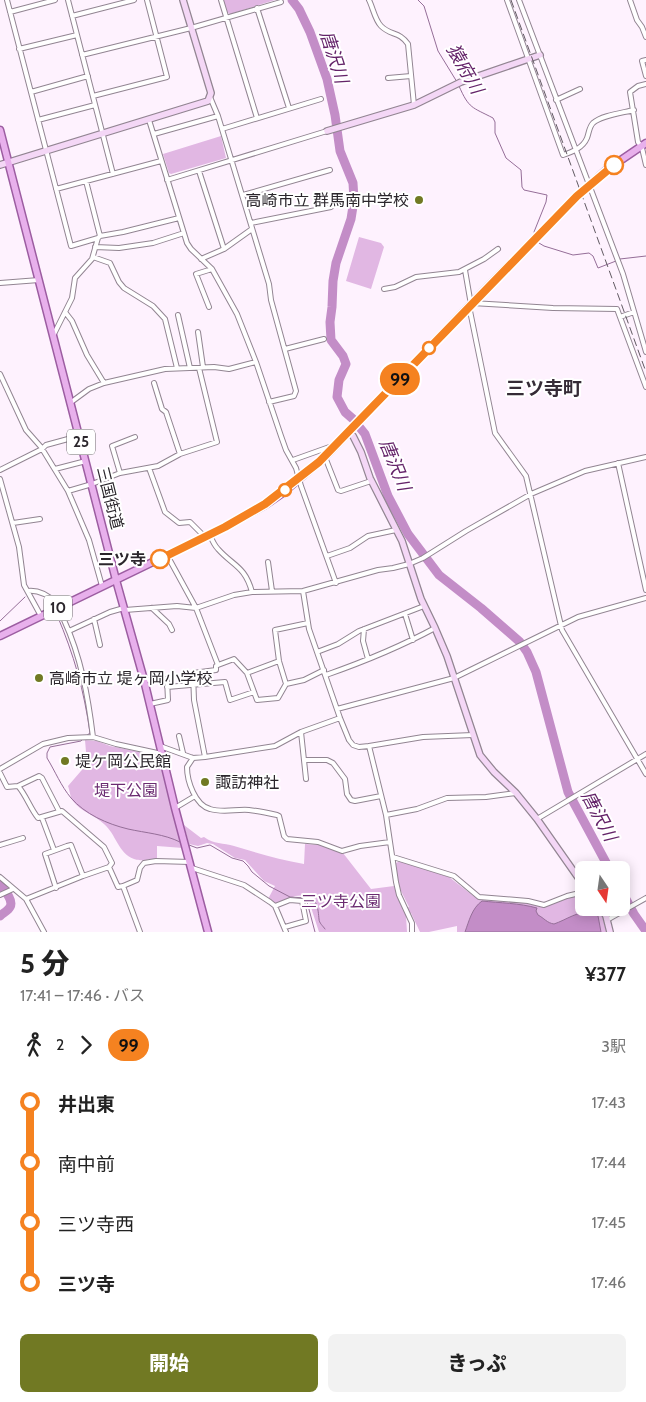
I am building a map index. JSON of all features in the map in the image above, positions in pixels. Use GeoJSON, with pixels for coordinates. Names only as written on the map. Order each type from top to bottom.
{"type":"FeatureCollection","features":[{"type":"Feature","properties":{"kind":"main road","name":"三国街道"},"geometry":{"type":"LineString","coordinates":[[0,130],[208,932]]}},
{"type":"Feature","properties":{"kind":"main road","name":"10"},"geometry":{"type":"LineString","coordinates":[[0,636],[207,536],[265,504],[299,480],[325,457],[589,185],[621,160],[643,146]]}},
{"type":"Feature","properties":{"kind":"street"},"geometry":{"type":"LineString","coordinates":[[6,0],[71,246],[99,237],[179,218]]}},
{"type":"Feature","properties":{"kind":"street"},"geometry":{"type":"LineString","coordinates":[[10,12],[55,0]]}},
{"type":"Feature","properties":{"kind":"street"},"geometry":{"type":"LineString","coordinates":[[68,0],[113,174]]}},
{"type":"Feature","properties":{"kind":"street"},"geometry":{"type":"LineString","coordinates":[[72,16],[134,0]]}},
{"type":"Feature","properties":{"kind":"street"},"geometry":{"type":"LineString","coordinates":[[94,96],[167,77],[147,0]]}},
{"type":"Feature","properties":{"kind":"street"},"geometry":{"type":"LineString","coordinates":[[183,0],[211,93],[210,97],[218,116],[243,195],[269,284],[271,300],[296,390],[294,396],[270,402]]}},
{"type":"Feature","properties":{"kind":"street"},"geometry":{"type":"LineString","coordinates":[[221,0],[257,118]]}},
{"type":"Feature","properties":{"kind":"street"},"geometry":{"type":"LineString","coordinates":[[369,0],[381,26],[390,32],[402,36],[408,44],[414,105]]}},
{"type":"Feature","properties":{"kind":"street"},"geometry":{"type":"LineString","coordinates":[[507,0],[563,155],[575,151],[587,139],[590,126],[596,121],[634,110]]}},
{"type":"Feature","properties":{"kind":"street"},"geometry":{"type":"LineString","coordinates":[[519,0],[623,274],[646,352]]}},
{"type":"Feature","properties":{"kind":"street"},"geometry":{"type":"LineString","coordinates":[[630,0],[637,20],[644,27],[646,37]]}},
{"type":"Feature","properties":{"kind":"street"},"geometry":{"type":"LineString","coordinates":[[82,55],[191,28],[281,2]]}},
{"type":"Feature","properties":{"kind":"street"},"geometry":{"type":"LineString","coordinates":[[258,8],[289,108]]}},
{"type":"Feature","properties":{"kind":"street"},"geometry":{"type":"LineString","coordinates":[[19,50],[77,34]]}},
{"type":"Feature","properties":{"kind":"street"},"geometry":{"type":"LineString","coordinates":[[167,180],[414,105],[461,82],[540,55]]}},
{"type":"Feature","properties":{"kind":"street"},"geometry":{"type":"LineString","coordinates":[[646,60],[642,61],[646,76]]}},
{"type":"Feature","properties":{"kind":"street"},"geometry":{"type":"LineString","coordinates":[[31,92],[88,76]]}},
{"type":"Feature","properties":{"kind":"street"},"geometry":{"type":"LineString","coordinates":[[388,78],[411,76]]}},
{"type":"Feature","properties":{"kind":"street"},"geometry":{"type":"LineString","coordinates":[[646,84],[638,86],[630,92],[638,142],[643,146],[646,165]]}},
{"type":"Feature","properties":{"kind":"street"},"geometry":{"type":"LineString","coordinates":[[556,100],[580,89]]}},
{"type":"Feature","properties":{"kind":"street"},"geometry":{"type":"LineString","coordinates":[[0,165],[205,104],[210,97]]}},
{"type":"Feature","properties":{"kind":"street"},"geometry":{"type":"LineString","coordinates":[[222,129],[321,99]]}},
{"type":"Feature","properties":{"kind":"street"},"geometry":{"type":"LineString","coordinates":[[38,120],[95,105]]}},
{"type":"Feature","properties":{"kind":"street"},"geometry":{"type":"LineString","coordinates":[[154,134],[218,116]]}},
{"type":"Feature","properties":{"kind":"street"},"geometry":{"type":"LineString","coordinates":[[149,120],[179,218],[191,249],[212,269],[238,314],[336,583]]}},
{"type":"Feature","properties":{"kind":"street"},"geometry":{"type":"LineString","coordinates":[[56,189],[161,161]]}},
{"type":"Feature","properties":{"kind":"street"},"geometry":{"type":"LineString","coordinates":[[243,195],[330,170]]}},
{"type":"Feature","properties":{"kind":"street"},"geometry":{"type":"LineString","coordinates":[[199,171],[224,249]]}},
{"type":"Feature","properties":{"kind":"street"},"geometry":{"type":"LineString","coordinates":[[53,335],[72,298],[75,278],[93,257],[99,237],[86,181]]}},
{"type":"Feature","properties":{"kind":"street"},"geometry":{"type":"LineString","coordinates":[[251,223],[331,207]]}},
{"type":"Feature","properties":{"kind":"street"},"geometry":{"type":"LineString","coordinates":[[201,259],[224,249],[252,229]]}},
{"type":"Feature","properties":{"kind":"street"},"geometry":{"type":"LineString","coordinates":[[95,247],[119,248],[153,242],[184,233]]}},
{"type":"Feature","properties":{"kind":"street"},"geometry":{"type":"LineString","coordinates":[[384,289],[395,287],[416,277],[444,275],[465,270],[498,249]]}},
{"type":"Feature","properties":{"kind":"street"},"geometry":{"type":"LineString","coordinates":[[93,257],[110,263],[124,288],[153,306],[165,319],[176,368]]}},
{"type":"Feature","properties":{"kind":"street"},"geometry":{"type":"LineString","coordinates":[[209,307],[196,274],[212,269]]}},
{"type":"Feature","properties":{"kind":"street"},"geometry":{"type":"LineString","coordinates":[[465,270],[496,433],[526,476],[561,627],[646,774]]}},
{"type":"Feature","properties":{"kind":"street"},"geometry":{"type":"LineString","coordinates":[[0,283],[39,280]]}},
{"type":"Feature","properties":{"kind":"street"},"geometry":{"type":"LineString","coordinates":[[471,305],[617,309],[646,387]]}},
{"type":"Feature","properties":{"kind":"street"},"geometry":{"type":"LineString","coordinates":[[65,312],[72,321],[87,355],[104,383]]}},
{"type":"Feature","properties":{"kind":"street"},"geometry":{"type":"LineString","coordinates":[[620,317],[634,312]]}},
{"type":"Feature","properties":{"kind":"street"},"geometry":{"type":"LineString","coordinates":[[178,315],[190,368]]}},
{"type":"Feature","properties":{"kind":"street"},"geometry":{"type":"LineString","coordinates":[[68,491],[92,484],[120,472],[149,468],[167,463],[180,454],[217,442],[201,368],[198,332]]}},
{"type":"Feature","properties":{"kind":"street"},"geometry":{"type":"LineString","coordinates":[[285,349],[324,339]]}},
{"type":"Feature","properties":{"kind":"street"},"geometry":{"type":"LineString","coordinates":[[70,403],[88,389],[104,383],[165,369],[229,369],[256,362]]}},
{"type":"Feature","properties":{"kind":"street"},"geometry":{"type":"LineString","coordinates":[[0,374],[26,430],[42,449],[68,491],[89,540],[102,587]]}},
{"type":"Feature","properties":{"kind":"street"},"geometry":{"type":"LineString","coordinates":[[154,383],[180,454]]}},
{"type":"Feature","properties":{"kind":"street"},"geometry":{"type":"LineString","coordinates":[[348,432],[353,436],[362,452],[371,481],[396,530],[424,606],[435,628],[454,678],[480,755],[494,772],[516,793],[537,819],[575,873]]}},
{"type":"Feature","properties":{"kind":"street"},"geometry":{"type":"LineString","coordinates":[[0,470],[42,449],[46,445],[79,436]]}},
{"type":"Feature","properties":{"kind":"street"},"geometry":{"type":"LineString","coordinates":[[120,472],[112,446],[135,437]]}},
{"type":"Feature","properties":{"kind":"street"},"geometry":{"type":"LineString","coordinates":[[292,460],[337,444]]}},
{"type":"Feature","properties":{"kind":"street"},"geometry":{"type":"LineString","coordinates":[[69,632],[94,619],[125,609],[177,606],[196,608],[234,595],[252,592],[304,591],[378,570],[409,564],[423,558],[531,494],[584,471],[646,456]]}},
{"type":"Feature","properties":{"kind":"street"},"geometry":{"type":"LineString","coordinates":[[325,457],[338,490],[341,491],[371,481]]}},
{"type":"Feature","properties":{"kind":"street"},"geometry":{"type":"LineString","coordinates":[[55,469],[86,461]]}},
{"type":"Feature","properties":{"kind":"street"},"geometry":{"type":"LineString","coordinates":[[618,463],[646,590]]}},
{"type":"Feature","properties":{"kind":"street"},"geometry":{"type":"LineString","coordinates":[[149,468],[165,512],[179,523],[190,522],[207,536],[228,559],[239,566],[246,576],[252,592]]}},
{"type":"Feature","properties":{"kind":"street"},"geometry":{"type":"LineString","coordinates":[[0,479],[19,547],[24,585],[41,616]]}},
{"type":"Feature","properties":{"kind":"street"},"geometry":{"type":"LineString","coordinates":[[13,524],[40,520]]}},
{"type":"Feature","properties":{"kind":"street"},"geometry":{"type":"LineString","coordinates":[[327,556],[350,548],[368,536],[396,530]]}},
{"type":"Feature","properties":{"kind":"street"},"geometry":{"type":"LineString","coordinates":[[167,555],[196,608],[218,665],[216,670],[193,673],[194,700],[205,757]]}},
{"type":"Feature","properties":{"kind":"street"},"geometry":{"type":"LineString","coordinates":[[268,562],[272,591]]}},
{"type":"Feature","properties":{"kind":"street"},"geometry":{"type":"LineString","coordinates":[[28,591],[35,590],[57,604],[69,632],[84,678],[93,737]]}},
{"type":"Feature","properties":{"kind":"street"},"geometry":{"type":"LineString","coordinates":[[304,591],[308,623],[317,652],[340,718],[353,745],[360,747],[423,737],[473,735]]}},
{"type":"Feature","properties":{"kind":"street"},"geometry":{"type":"LineString","coordinates":[[337,708],[454,678],[578,617],[646,599]]}},
{"type":"Feature","properties":{"kind":"street"},"geometry":{"type":"LineString","coordinates":[[317,652],[338,644],[364,629],[424,606]]}},
{"type":"Feature","properties":{"kind":"street"},"geometry":{"type":"LineString","coordinates":[[151,608],[169,624],[172,630]]}},
{"type":"Feature","properties":{"kind":"street"},"geometry":{"type":"LineString","coordinates":[[405,614],[413,640]]}},
{"type":"Feature","properties":{"kind":"street"},"geometry":{"type":"LineString","coordinates":[[94,619],[100,645]]}},
{"type":"Feature","properties":{"kind":"street"},"geometry":{"type":"LineString","coordinates":[[218,665],[234,659],[247,673],[257,700],[274,699],[280,696],[286,684],[279,661],[275,630],[308,623]]}},
{"type":"Feature","properties":{"kind":"street"},"geometry":{"type":"LineString","coordinates":[[326,675],[413,640],[435,628]]}},
{"type":"Feature","properties":{"kind":"street"},"geometry":{"type":"LineString","coordinates":[[364,629],[363,640],[368,659]]}},
{"type":"Feature","properties":{"kind":"street"},"geometry":{"type":"LineString","coordinates":[[247,673],[279,661]]}},
{"type":"Feature","properties":{"kind":"street"},"geometry":{"type":"LineString","coordinates":[[286,684],[304,680],[324,670]]}},
{"type":"Feature","properties":{"kind":"street"},"geometry":{"type":"LineString","coordinates":[[144,680],[166,679],[168,700],[150,704]]}},
{"type":"Feature","properties":{"kind":"street"},"geometry":{"type":"LineString","coordinates":[[166,687],[225,682],[230,700],[254,692]]}},
{"type":"Feature","properties":{"kind":"street"},"geometry":{"type":"LineString","coordinates":[[160,746],[193,758],[205,757],[275,746],[301,732],[340,718]]}},
{"type":"Feature","properties":{"kind":"street"},"geometry":{"type":"LineString","coordinates":[[301,732],[306,779]]}},
{"type":"Feature","properties":{"kind":"street"},"geometry":{"type":"LineString","coordinates":[[179,736],[183,753]]}},
{"type":"Feature","properties":{"kind":"street"},"geometry":{"type":"LineString","coordinates":[[0,769],[44,744],[68,738],[93,737],[162,754]]}},
{"type":"Feature","properties":{"kind":"street"},"geometry":{"type":"LineString","coordinates":[[370,746],[386,815],[396,882],[412,923],[412,932]]}},
{"type":"Feature","properties":{"kind":"street"},"geometry":{"type":"LineString","coordinates":[[537,819],[646,754]]}},
{"type":"Feature","properties":{"kind":"street"},"geometry":{"type":"LineString","coordinates":[[193,758],[187,766],[187,771],[195,796],[208,809],[248,810],[277,815],[279,816],[284,836],[287,839],[318,842],[342,851],[360,846],[390,842]]}},
{"type":"Feature","properties":{"kind":"street"},"geometry":{"type":"LineString","coordinates":[[305,760],[326,760],[333,763],[345,779],[347,794],[351,800],[355,801],[381,796]]}},
{"type":"Feature","properties":{"kind":"street"},"geometry":{"type":"LineString","coordinates":[[0,773],[7,787],[18,786],[39,776],[42,778],[59,811]]}},
{"type":"Feature","properties":{"kind":"street"},"geometry":{"type":"LineString","coordinates":[[18,786],[38,818],[62,810],[104,847],[112,863],[109,867],[26,899]]}},
{"type":"Feature","properties":{"kind":"street"},"geometry":{"type":"LineString","coordinates":[[386,815],[417,809],[447,798],[480,798],[516,793]]}},
{"type":"Feature","properties":{"kind":"street"},"geometry":{"type":"LineString","coordinates":[[175,808],[195,796]]}},
{"type":"Feature","properties":{"kind":"street"},"geometry":{"type":"LineString","coordinates":[[42,818],[54,850]]}},
{"type":"Feature","properties":{"kind":"street"},"geometry":{"type":"LineString","coordinates":[[0,845],[23,838]]}},
{"type":"Feature","properties":{"kind":"street"},"geometry":{"type":"LineString","coordinates":[[56,888],[45,854],[54,850],[71,846],[83,876]]}},
{"type":"Feature","properties":{"kind":"street"},"geometry":{"type":"LineString","coordinates":[[393,857],[454,876],[479,896],[528,901],[544,905],[575,894]]}},
{"type":"Feature","properties":{"kind":"street"},"geometry":{"type":"LineString","coordinates":[[109,867],[118,887],[137,880],[140,868],[144,863],[156,862],[191,865],[244,885],[275,906],[286,930],[306,921],[302,901],[290,900],[275,906]]}},
{"type":"Feature","properties":{"kind":"street"},"geometry":{"type":"LineString","coordinates":[[0,877],[26,899],[43,931]]}},
{"type":"Feature","properties":{"kind":"street"},"geometry":{"type":"LineString","coordinates":[[122,886],[140,932]]}},
{"type":"Feature","properties":{"kind":"street"},"geometry":{"type":"LineString","coordinates":[[0,895],[12,889]]}},
{"type":"Feature","properties":{"kind":"street"},"geometry":{"type":"LineString","coordinates":[[607,920],[646,898]]}},
{"type":"Feature","properties":{"kind":"street"},"geometry":{"type":"LineString","coordinates":[[605,916],[610,932]]}},
{"type":"Feature","properties":{"kind":"green space"},"geometry":{"type":"Polygon","coordinates":[[[223,0],[275,0],[230,14],[227,12],[223,0]]]}},
{"type":"Feature","properties":{"kind":"green space"},"geometry":{"type":"Polygon","coordinates":[[[221,136],[226,158],[169,173],[163,154],[221,136]]]}},
{"type":"Feature","properties":{"kind":"green space"},"geometry":{"type":"Polygon","coordinates":[[[359,237],[381,243],[384,247],[371,289],[346,281],[359,237]]]}},
{"type":"Feature","properties":{"kind":"green space","name":"堤下公園"},"geometry":{"type":"Polygon","coordinates":[[[85,740],[97,741],[110,746],[159,756],[183,848],[157,846],[157,860],[134,859],[124,852],[104,824],[76,805],[71,798],[68,786],[87,764],[85,740]]]}},
{"type":"Feature","properties":{"kind":"green space","name":"三ツ寺公園"},"geometry":{"type":"Polygon","coordinates":[[[184,825],[201,838],[204,837],[215,842],[304,864],[305,844],[321,845],[343,853],[371,889],[394,886],[403,910],[409,907],[397,883],[396,863],[400,861],[449,877],[476,898],[526,903],[543,907],[575,896],[575,916],[603,916],[608,932],[457,932],[457,926],[420,932],[411,913],[406,916],[407,932],[319,932],[307,895],[295,896],[275,905],[268,899],[275,886],[264,881],[245,860],[235,858],[213,844],[207,843],[198,846],[189,844],[184,825]]]}},
{"type":"Feature","properties":{"kind":"shaded area"},"geometry":{"type":"Polygon","coordinates":[[[482,901],[537,908],[538,915],[547,922],[554,924],[575,915],[598,916],[601,932],[465,932],[473,911],[482,901]]]}},
{"type":"Feature","properties":{"kind":"waterway","name":"唐沢川"},"geometry":{"type":"LineString","coordinates":[[292,0],[299,9],[310,32],[327,79],[340,151],[353,183],[354,200],[351,219],[336,263],[333,281],[330,322],[331,340],[343,356],[346,364],[339,380],[337,397],[345,412],[365,434],[388,496],[408,534],[439,575],[520,642],[527,652],[536,672],[568,792],[605,861]]}},
{"type":"Feature","properties":{"kind":"waterway","name":"猿府川"},"geometry":{"type":"LineString","coordinates":[[418,0],[424,6],[438,51],[457,82]]}},
{"type":"Feature","properties":{"kind":"waterway","name":"猿府川"},"geometry":{"type":"LineString","coordinates":[[459,86],[472,106],[493,118],[495,133],[506,158],[521,170],[522,187],[524,190],[547,195],[534,232]]}},
{"type":"Feature","properties":{"kind":"waterway","name":"猿府川"},"geometry":{"type":"LineString","coordinates":[[539,243],[573,255],[589,253],[593,256],[598,268],[616,261]]}},
{"type":"Feature","properties":{"kind":"waterway","name":"猿府川"},"geometry":{"type":"LineString","coordinates":[[620,259],[646,256]]}},
{"type":"Feature","properties":{"kind":"waterway"},"geometry":{"type":"LineString","coordinates":[[0,621],[25,597]]}},
{"type":"Feature","properties":{"kind":"waterway"},"geometry":{"type":"LineString","coordinates":[[57,615],[73,659],[85,702],[90,733],[86,736]]}},
{"type":"Feature","properties":{"kind":"waterway"},"geometry":{"type":"LineString","coordinates":[[84,738],[81,741],[50,747],[47,753],[47,758],[71,798],[90,814],[104,821],[128,829],[168,837],[180,842]]}},
{"type":"Feature","properties":{"kind":"waterway"},"geometry":{"type":"LineString","coordinates":[[189,845],[197,848],[210,845],[232,858],[243,861],[252,872],[269,886],[290,897],[306,898],[315,932]]}},
{"type":"Feature","properties":{"kind":"waterway"},"geometry":{"type":"LineString","coordinates":[[0,885],[11,901],[8,910],[0,916]]}},
{"type":"Feature","properties":{"kind":"waterway"},"geometry":{"type":"LineString","coordinates":[[306,898],[310,898],[315,902],[320,922],[325,929]]}},
{"type":"Feature","properties":{"kind":"waterway","name":"唐沢川"},"geometry":{"type":"LineString","coordinates":[[630,907],[646,931]]}},
{"type":"Feature","properties":{"kind":"railway"},"geometry":{"type":"LineString","coordinates":[[511,0],[646,372]]}},
{"type":"Feature","properties":{"kind":"bus line","name":"99"},"geometry":{"type":"LineString","coordinates":[[160,559],[225,527],[281,494],[299,480],[325,457],[577,196],[614,165]]}},
{"type":"Feature","properties":{"kind":"place","name":"高崎市立 群馬南中学校"},"geometry":{"type":"Point","coordinates":[419,200]}},
{"type":"Feature","properties":{"kind":"place","name":"三ツ寺"},"geometry":{"type":"Point","coordinates":[160,559]}},
{"type":"Feature","properties":{"kind":"place","name":"高崎市立 堤ヶ岡小学校"},"geometry":{"type":"Point","coordinates":[39,678]}},
{"type":"Feature","properties":{"kind":"place","name":"堤ケ岡公民館"},"geometry":{"type":"Point","coordinates":[65,761]}},
{"type":"Feature","properties":{"kind":"place","name":"諏訪神社"},"geometry":{"type":"Point","coordinates":[205,782]}},
{"type":"Feature","properties":{"kind":"district","name":"三ツ寺町"},"geometry":{"type":"Point","coordinates":[544,388]}}]}
